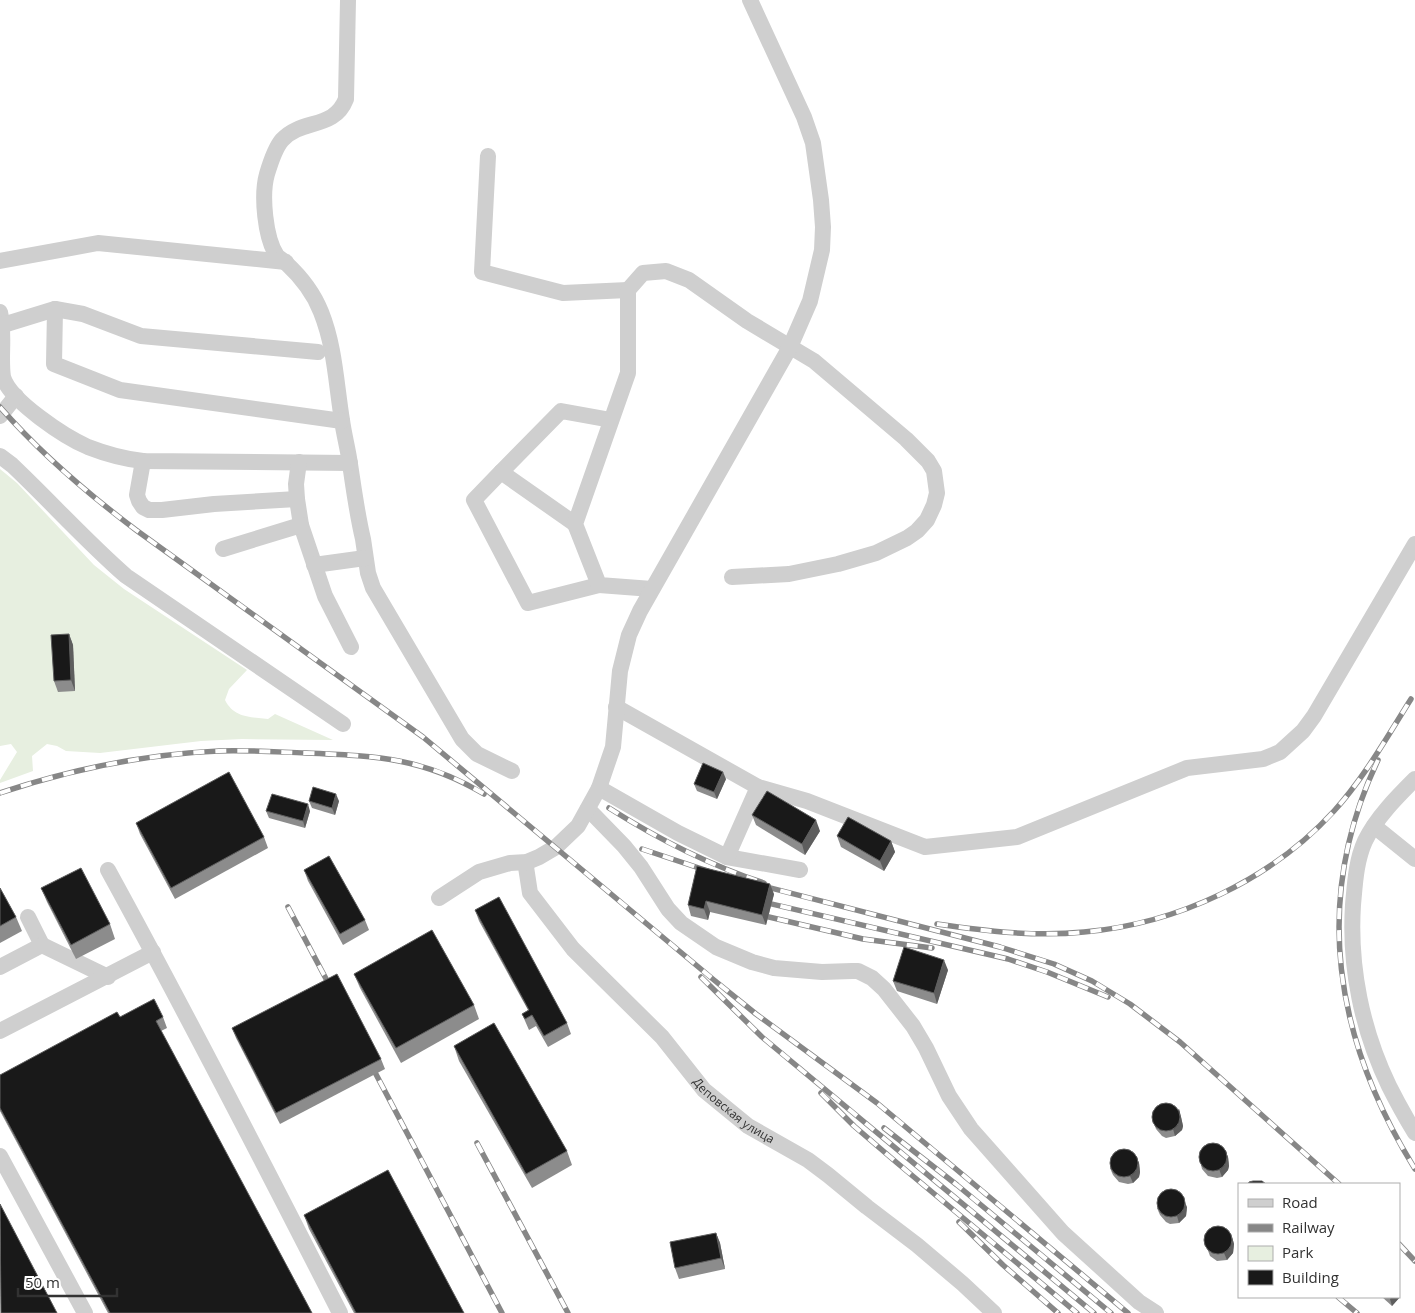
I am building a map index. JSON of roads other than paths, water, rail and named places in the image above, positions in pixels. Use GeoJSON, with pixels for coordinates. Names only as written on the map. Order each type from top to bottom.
{"type":"FeatureCollection","features":[{"type":"Feature","properties":{"kind":"street"},"geometry":{"type":"LineString","coordinates":[[348,0],[348,85],[346,99],[343,108],[335,116],[295,130],[282,140],[266,177],[264,196],[270,238],[278,256],[286,262],[311,292],[323,317],[333,352],[342,421],[368,573],[381,603],[462,739],[477,754],[512,772]]}},
{"type":"Feature","properties":{"kind":"street"},"geometry":{"type":"LineString","coordinates":[[439,898],[480,872],[510,863],[527,862],[540,858],[556,848],[578,826],[599,788],[613,746],[620,671],[629,635],[652,590],[790,347],[810,302],[822,250],[818,170],[813,143],[804,117],[750,0]]}},
{"type":"Feature","properties":{"kind":"street"},"geometry":{"type":"LineString","coordinates":[[488,156],[482,272],[563,293],[628,290]]}},
{"type":"Feature","properties":{"kind":"street"},"geometry":{"type":"LineString","coordinates":[[0,261],[98,243],[286,262]]}},
{"type":"Feature","properties":{"kind":"street"},"geometry":{"type":"LineString","coordinates":[[575,524],[628,373],[628,290],[642,273],[666,272],[689,280],[747,321],[814,362],[919,451],[934,471],[936,481],[935,499],[927,520],[907,538],[876,552],[838,564],[800,572],[732,577]]}},
{"type":"Feature","properties":{"kind":"street"},"geometry":{"type":"LineString","coordinates":[[55,309],[54,364],[62,368],[120,390],[342,421]]}},
{"type":"Feature","properties":{"kind":"street"},"geometry":{"type":"LineString","coordinates":[[318,352],[141,336],[83,314],[55,309],[2,319],[4,378],[16,396],[42,419],[67,436],[87,446],[127,459],[143,462],[350,463]]}},
{"type":"Feature","properties":{"kind":"street"},"geometry":{"type":"LineString","coordinates":[[0,416],[16,396]]}},
{"type":"Feature","properties":{"kind":"street"},"geometry":{"type":"LineString","coordinates":[[611,420],[561,411],[474,500],[528,603],[599,585],[652,590]]}},
{"type":"Feature","properties":{"kind":"street"},"geometry":{"type":"LineString","coordinates":[[0,456],[18,470],[99,553],[126,576],[343,724]]}},
{"type":"Feature","properties":{"kind":"street"},"geometry":{"type":"LineString","coordinates":[[143,462],[138,495],[143,507],[149,510],[214,504],[296,500]]}},
{"type":"Feature","properties":{"kind":"street"},"geometry":{"type":"LineString","coordinates":[[299,462],[296,500],[301,525],[325,596],[350,647]]}},
{"type":"Feature","properties":{"kind":"street"},"geometry":{"type":"LineString","coordinates":[[501,472],[575,524],[599,585]]}},
{"type":"Feature","properties":{"kind":"street"},"geometry":{"type":"LineString","coordinates":[[223,549],[301,525]]}},
{"type":"Feature","properties":{"kind":"street"},"geometry":{"type":"LineString","coordinates":[[616,707],[758,787],[807,801],[925,847],[1017,837],[1186,768],[1263,759],[1280,752],[1303,731],[1314,716],[1415,544]]}},
{"type":"Feature","properties":{"kind":"street"},"geometry":{"type":"LineString","coordinates":[[314,565],[365,558]]}},
{"type":"Feature","properties":{"kind":"street"},"geometry":{"type":"LineString","coordinates":[[1415,779],[1374,826],[1366,840],[1361,853],[1355,882],[1352,920],[1355,972],[1370,1039],[1389,1086],[1415,1133]]}},
{"type":"Feature","properties":{"kind":"street"},"geometry":{"type":"LineString","coordinates":[[727,857],[758,787]]}},
{"type":"Feature","properties":{"kind":"street"},"geometry":{"type":"LineString","coordinates":[[599,788],[678,833],[727,857],[800,870]]}},
{"type":"Feature","properties":{"kind":"street"},"geometry":{"type":"LineString","coordinates":[[588,809],[624,846],[672,914],[689,929],[716,947],[752,962],[774,968],[822,972],[858,971],[872,978],[884,989],[914,1026],[949,1096],[971,1129],[1063,1233],[1139,1302],[1156,1313]]}},
{"type":"Feature","properties":{"kind":"street"},"geometry":{"type":"LineString","coordinates":[[1374,826],[1415,859]]}},
{"type":"Feature","properties":{"kind":"street","name":"Деповская улица"},"geometry":{"type":"LineString","coordinates":[[527,862],[530,893],[573,949],[662,1037],[704,1090],[748,1126],[808,1160],[828,1175],[917,1245],[994,1313]]}},
{"type":"Feature","properties":{"kind":"street"},"geometry":{"type":"LineString","coordinates":[[108,870],[153,952],[340,1313]]}},
{"type":"Feature","properties":{"kind":"street"},"geometry":{"type":"LineString","coordinates":[[28,916],[42,944],[108,977]]}},
{"type":"Feature","properties":{"kind":"street"},"geometry":{"type":"LineString","coordinates":[[0,967],[42,944]]}},
{"type":"Feature","properties":{"kind":"street"},"geometry":{"type":"LineString","coordinates":[[0,1031],[108,977],[153,952]]}},
{"type":"Feature","properties":{"kind":"street"},"geometry":{"type":"LineString","coordinates":[[0,1156],[85,1313]]}},
{"type":"Feature","properties":{"kind":"railway"},"geometry":{"type":"LineString","coordinates":[[0,407],[48,457],[100,502],[423,737],[714,980],[756,1014],[877,1103],[1128,1313]]}},
{"type":"Feature","properties":{"kind":"railway"},"geometry":{"type":"LineString","coordinates":[[937,924],[1029,934],[1084,932],[1119,927],[1153,919],[1187,908],[1220,894],[1252,877],[1281,858],[1309,836],[1334,811],[1365,771],[1411,699]]}},
{"type":"Feature","properties":{"kind":"railway"},"geometry":{"type":"LineString","coordinates":[[0,793],[53,777],[108,764],[191,753],[241,751],[354,755],[398,761],[440,772],[484,794]]}},
{"type":"Feature","properties":{"kind":"railway"},"geometry":{"type":"LineString","coordinates":[[1378,760],[1357,813],[1344,865],[1339,917],[1341,969],[1350,1020],[1366,1070],[1388,1120],[1415,1169]]}},
{"type":"Feature","properties":{"kind":"railway"},"geometry":{"type":"LineString","coordinates":[[609,808],[684,850],[723,868],[764,883]]}},
{"type":"Feature","properties":{"kind":"railway"},"geometry":{"type":"LineString","coordinates":[[642,849],[711,872]]}},
{"type":"Feature","properties":{"kind":"railway"},"geometry":{"type":"LineString","coordinates":[[759,885],[1000,947],[1054,964],[1092,981],[1130,1004],[1180,1042],[1338,1183]]}},
{"type":"Feature","properties":{"kind":"railway"},"geometry":{"type":"LineString","coordinates":[[759,901],[1008,959],[1047,972],[1108,997]]}},
{"type":"Feature","properties":{"kind":"railway"},"geometry":{"type":"LineString","coordinates":[[288,907],[333,992]]}},
{"type":"Feature","properties":{"kind":"railway"},"geometry":{"type":"LineString","coordinates":[[756,914],[863,939],[932,948]]}},
{"type":"Feature","properties":{"kind":"railway"},"geometry":{"type":"LineString","coordinates":[[701,977],[762,1037],[1094,1313]]}},
{"type":"Feature","properties":{"kind":"railway"},"geometry":{"type":"LineString","coordinates":[[369,1061],[502,1313]]}},
{"type":"Feature","properties":{"kind":"railway"},"geometry":{"type":"LineString","coordinates":[[821,1093],[854,1126],[1077,1313]]}},
{"type":"Feature","properties":{"kind":"railway"},"geometry":{"type":"LineString","coordinates":[[884,1128],[957,1185],[1111,1313]]}},
{"type":"Feature","properties":{"kind":"railway"},"geometry":{"type":"LineString","coordinates":[[477,1143],[568,1313]]}},
{"type":"Feature","properties":{"kind":"railway"},"geometry":{"type":"LineString","coordinates":[[959,1222],[1003,1265],[1058,1313]]}},
{"type":"Feature","properties":{"kind":"railway"},"geometry":{"type":"LineString","coordinates":[[1400,1245],[1415,1261]]}},
{"type":"Feature","properties":{"kind":"railway"},"geometry":{"type":"LineString","coordinates":[[1339,1298],[1357,1313]]}}]}
